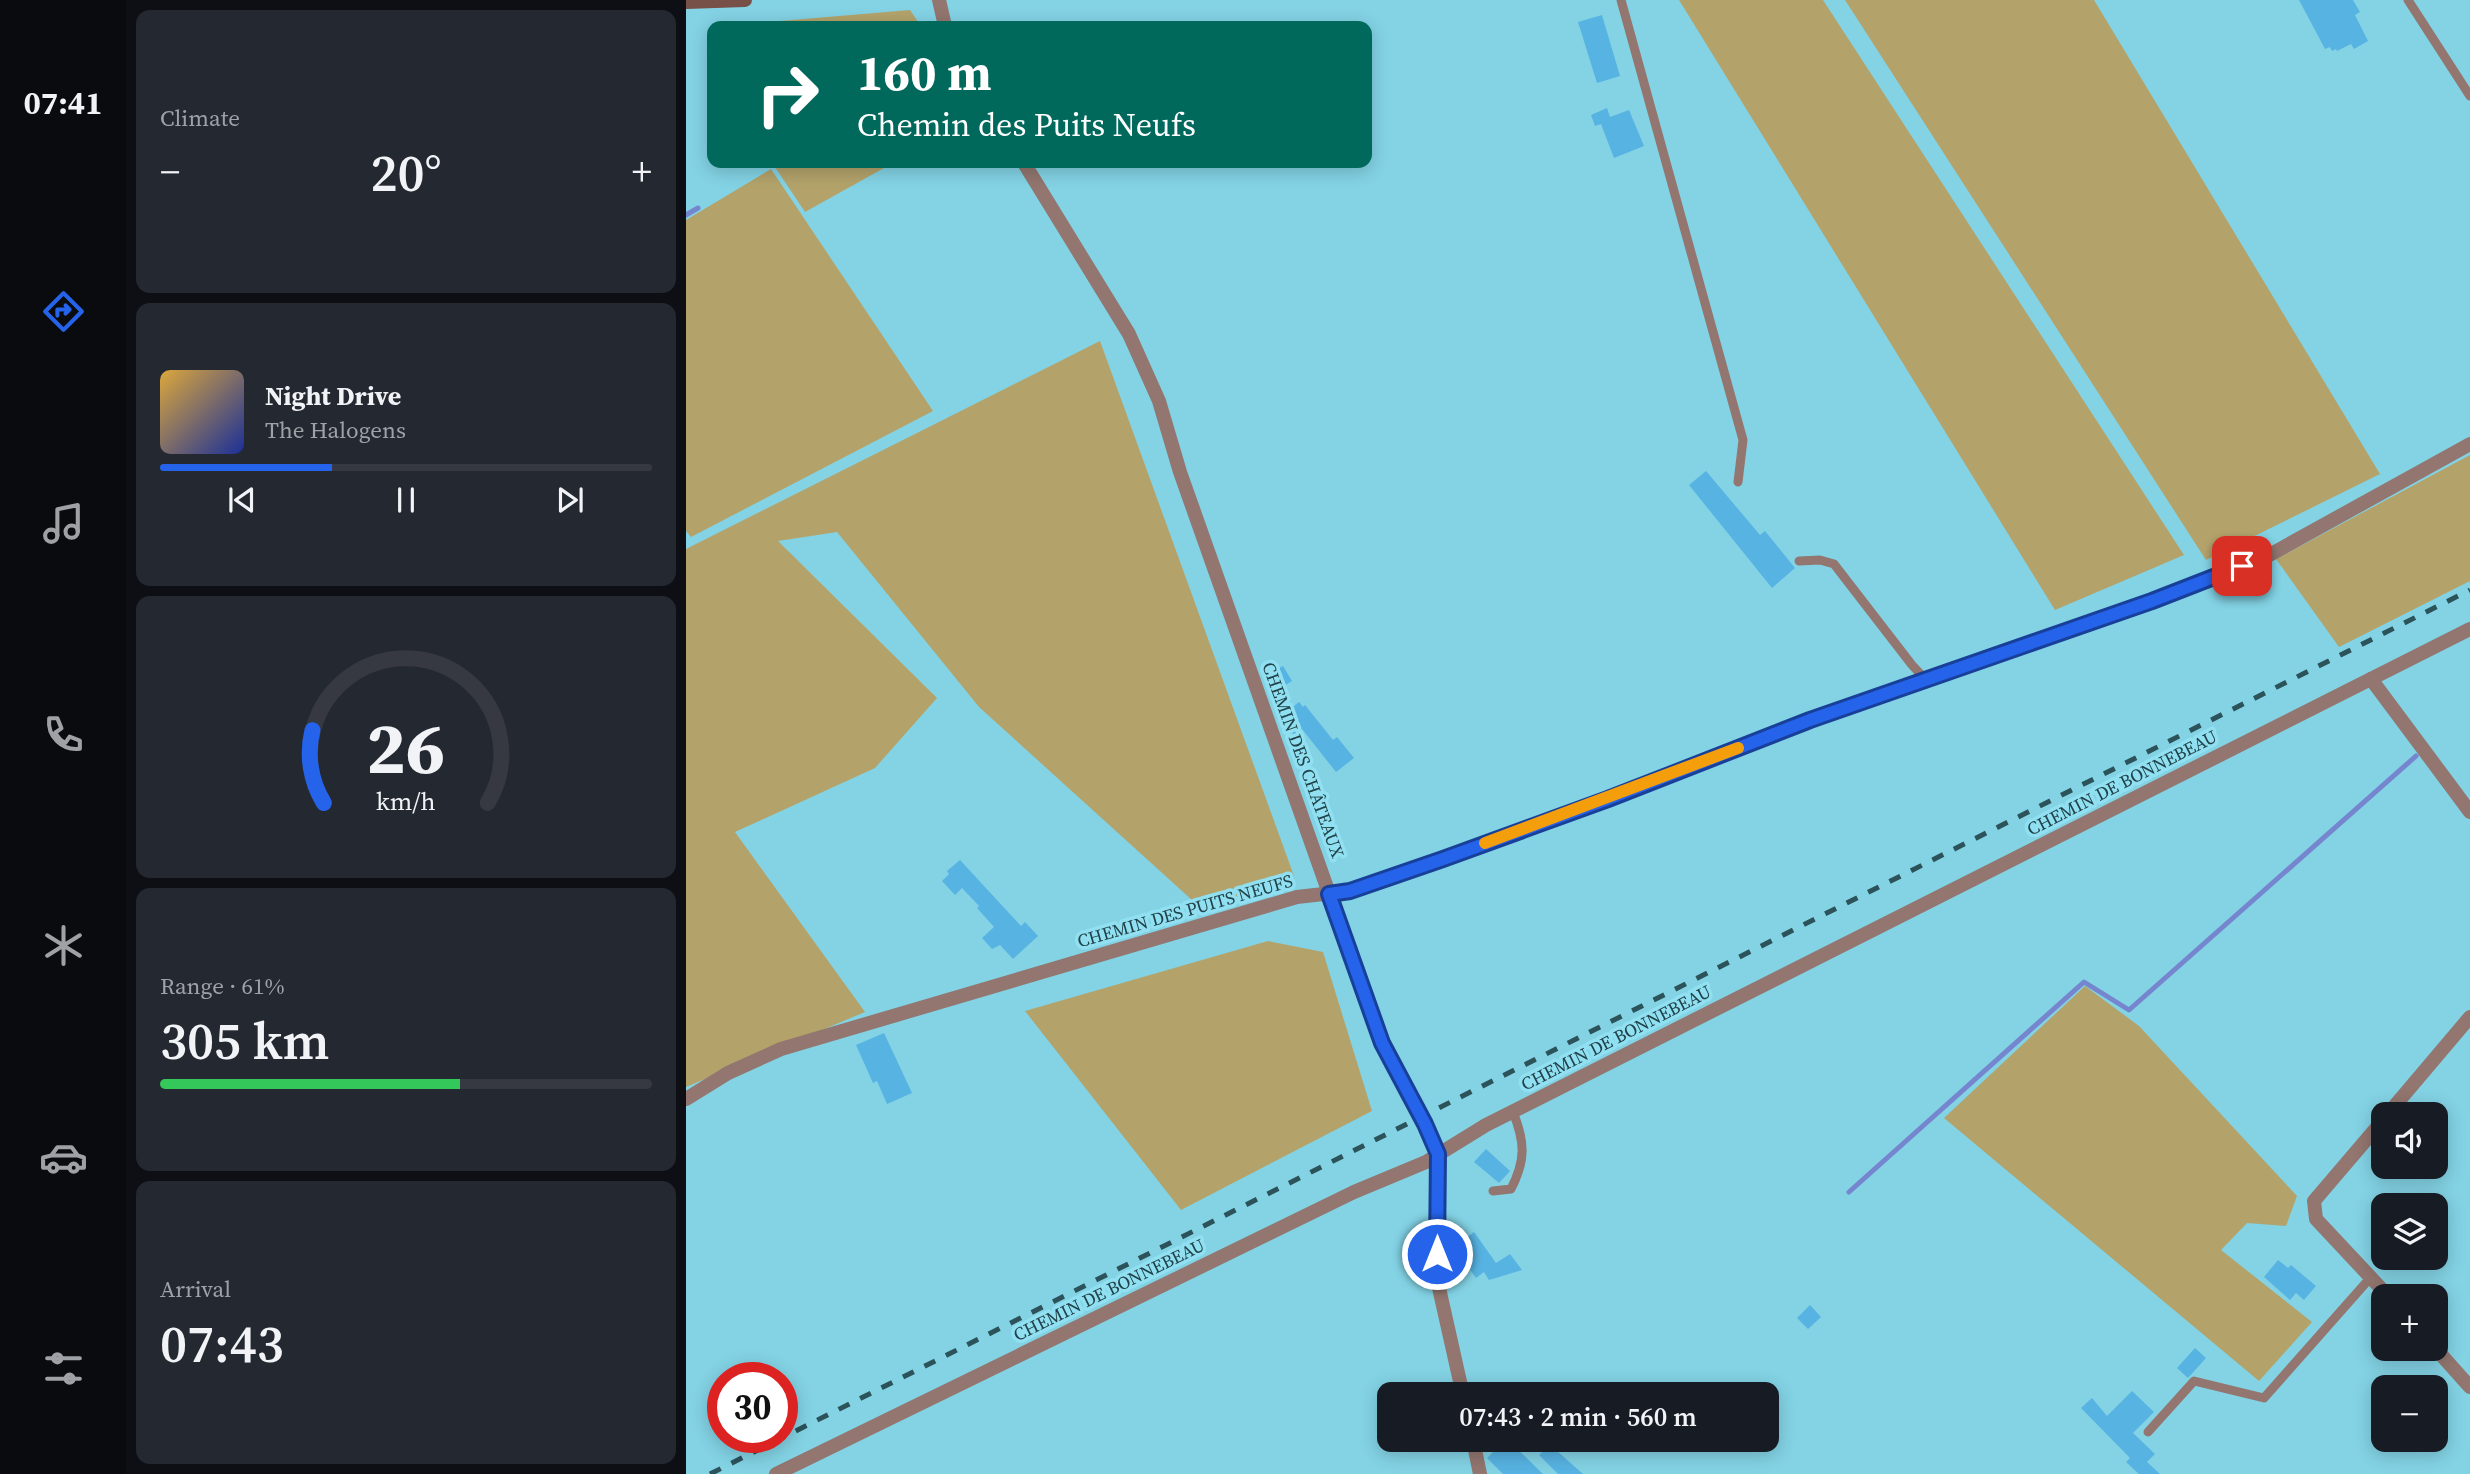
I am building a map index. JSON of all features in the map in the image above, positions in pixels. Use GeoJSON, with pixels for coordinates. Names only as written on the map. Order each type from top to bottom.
{"type":"FeatureCollection","features":[{"type":"Feature","properties":{"kind":"street"},"geometry":{"type":"LineString","coordinates":[[686,2],[745,0]]}},
{"type":"Feature","properties":{"kind":"street"},"geometry":{"type":"LineString","coordinates":[[939,0],[943,21]]}},
{"type":"Feature","properties":{"kind":"street","name":"CHEMIN DES CHÂTEAUX"},"geometry":{"type":"LineString","coordinates":[[1027,168],[1129,334],[1158,401],[1180,472],[1382,1043],[1438,1154],[1437,1279],[1460,1382]]}},
{"type":"Feature","properties":{"kind":"street","name":"CHEMIN DES PUITS NEUFS"},"geometry":{"type":"LineString","coordinates":[[686,1098],[728,1073],[781,1049],[1297,897],[1350,891],[1608,799],[1810,720],[2152,601],[2264,558],[2470,444]]}},
{"type":"Feature","properties":{"kind":"street","name":"CHEMIN DE BONNEBEAU"},"geometry":{"type":"LineString","coordinates":[[776,1474],[1354,1192],[1426,1162],[1513,1112],[2470,629]]}},
{"type":"Feature","properties":{"kind":"street"},"geometry":{"type":"LineString","coordinates":[[2371,679],[2470,812]]}},
{"type":"Feature","properties":{"kind":"street"},"geometry":{"type":"LineString","coordinates":[[2398,1102],[2470,1017]]}},
{"type":"Feature","properties":{"kind":"street"},"geometry":{"type":"LineString","coordinates":[[2371,1134],[2314,1201],[2316,1219],[2377,1284]]}},
{"type":"Feature","properties":{"kind":"street"},"geometry":{"type":"LineString","coordinates":[[2447,1361],[2470,1387]]}},
{"type":"Feature","properties":{"kind":"street"},"geometry":{"type":"LineString","coordinates":[[1475,1452],[1480,1474]]}},
{"type":"Feature","properties":{"kind":"lane"},"geometry":{"type":"LineString","coordinates":[[1621,0],[1743,440],[1738,482]]}},
{"type":"Feature","properties":{"kind":"lane"},"geometry":{"type":"LineString","coordinates":[[2408,0],[2470,96]]}},
{"type":"Feature","properties":{"kind":"lane"},"geometry":{"type":"LineString","coordinates":[[1799,561],[1834,564],[1926,680]]}},
{"type":"Feature","properties":{"kind":"lane"},"geometry":{"type":"LineString","coordinates":[[1493,1191],[1511,1189],[1522,1169],[1523,1135],[1513,1112]]}},
{"type":"Feature","properties":{"kind":"lane"},"geometry":{"type":"LineString","coordinates":[[2148,1432],[2194,1381],[2264,1398],[2371,1277]]}},
{"type":"Feature","properties":{"kind":"shaded area"},"geometry":{"type":"Polygon","coordinates":[[[1679,0],[1823,0],[2184,555],[2055,610],[1679,0]]]}},
{"type":"Feature","properties":{"kind":"shaded area"},"geometry":{"type":"Polygon","coordinates":[[[1845,0],[2094,0],[2380,474],[2206,560],[1845,0]]]}},
{"type":"Feature","properties":{"kind":"shaded area"},"geometry":{"type":"Polygon","coordinates":[[[910,10],[918,21],[780,21],[910,10]]]}},
{"type":"Feature","properties":{"kind":"shaded area"},"geometry":{"type":"Polygon","coordinates":[[[776,168],[884,168],[805,212],[776,168]]]}},
{"type":"Feature","properties":{"kind":"shaded area"},"geometry":{"type":"Polygon","coordinates":[[[771,169],[933,411],[691,537],[686,531],[686,220],[771,169]]]}},
{"type":"Feature","properties":{"kind":"shaded area"},"geometry":{"type":"Polygon","coordinates":[[[1100,341],[1294,876],[1203,910],[979,707],[837,532],[778,541],[937,698],[875,768],[735,832],[865,1012],[686,1087],[686,549],[1100,341]]]}},
{"type":"Feature","properties":{"kind":"shaded area"},"geometry":{"type":"Polygon","coordinates":[[[2470,455],[2470,581],[2339,647],[2276,559],[2470,455]]]}},
{"type":"Feature","properties":{"kind":"shaded area"},"geometry":{"type":"Polygon","coordinates":[[[1268,941],[1323,952],[1372,1111],[1181,1210],[1025,1011],[1268,941]]]}},
{"type":"Feature","properties":{"kind":"shaded area"},"geometry":{"type":"Polygon","coordinates":[[[2085,986],[2139,1026],[2297,1196],[2286,1226],[2247,1223],[2221,1250],[2312,1322],[2259,1381],[1944,1118],[2085,986]]]}},
{"type":"Feature","properties":{"kind":"building"},"geometry":{"type":"Polygon","coordinates":[[[2299,0],[2353,0],[2360,12],[2355,15],[2368,41],[2354,49],[2351,44],[2337,51],[2332,51],[2330,47],[2325,49],[2299,0]]]}},
{"type":"Feature","properties":{"kind":"building"},"geometry":{"type":"Polygon","coordinates":[[[1602,15],[1620,76],[1597,83],[1578,22],[1602,15]]]}},
{"type":"Feature","properties":{"kind":"building"},"geometry":{"type":"Polygon","coordinates":[[[1607,108],[1610,117],[1629,110],[1644,146],[1614,158],[1601,124],[1595,126],[1591,115],[1607,108]]]}},
{"type":"Feature","properties":{"kind":"building"},"geometry":{"type":"Polygon","coordinates":[[[1706,471],[1760,535],[1765,531],[1795,568],[1772,588],[1689,485],[1706,471]]]}},
{"type":"Feature","properties":{"kind":"building"},"geometry":{"type":"Polygon","coordinates":[[[1283,666],[1292,681],[1274,692],[1267,675],[1283,666]]]}},
{"type":"Feature","properties":{"kind":"building"},"geometry":{"type":"Polygon","coordinates":[[[1299,702],[1303,707],[1305,705],[1333,740],[1337,737],[1354,758],[1336,772],[1302,729],[1294,735],[1283,721],[1291,715],[1288,711],[1299,702]]]}},
{"type":"Feature","properties":{"kind":"building"},"geometry":{"type":"Polygon","coordinates":[[[960,860],[1021,926],[1025,922],[1038,936],[1013,959],[1000,945],[992,949],[982,938],[994,927],[977,908],[979,906],[962,888],[955,895],[942,881],[949,874],[947,871],[960,860]]]}},
{"type":"Feature","properties":{"kind":"building"},"geometry":{"type":"Polygon","coordinates":[[[884,1033],[912,1093],[887,1104],[877,1081],[873,1083],[856,1045],[884,1033]]]}},
{"type":"Feature","properties":{"kind":"building"},"geometry":{"type":"Polygon","coordinates":[[[1486,1149],[1510,1171],[1499,1183],[1474,1162],[1486,1149]]]}},
{"type":"Feature","properties":{"kind":"building"},"geometry":{"type":"Polygon","coordinates":[[[1474,1232],[1496,1263],[1510,1254],[1522,1270],[1489,1280],[1484,1272],[1476,1278],[1454,1247],[1474,1232]]]}},
{"type":"Feature","properties":{"kind":"building"},"geometry":{"type":"Polygon","coordinates":[[[2278,1260],[2288,1268],[2291,1265],[2316,1286],[2304,1300],[2296,1293],[2290,1300],[2264,1277],[2278,1260]]]}},
{"type":"Feature","properties":{"kind":"building"},"geometry":{"type":"Polygon","coordinates":[[[1810,1305],[1821,1317],[1808,1329],[1797,1318],[1810,1305]]]}},
{"type":"Feature","properties":{"kind":"building"},"geometry":{"type":"Polygon","coordinates":[[[2195,1348],[2206,1358],[2188,1378],[2177,1368],[2195,1348]]]}},
{"type":"Feature","properties":{"kind":"building"},"geometry":{"type":"Polygon","coordinates":[[[2132,1391],[2154,1412],[2133,1433],[2155,1454],[2147,1462],[2160,1474],[2139,1474],[2126,1462],[2130,1458],[2081,1408],[2092,1398],[2107,1416],[2132,1391]]]}},
{"type":"Feature","properties":{"kind":"building"},"geometry":{"type":"Polygon","coordinates":[[[1493,1452],[1520,1452],[1543,1474],[1503,1474],[1487,1458],[1493,1452]]]}},
{"type":"Feature","properties":{"kind":"building"},"geometry":{"type":"Polygon","coordinates":[[[1542,1452],[1559,1452],[1583,1474],[1558,1474],[1539,1455],[1542,1452]]]}},
{"type":"Feature","properties":{"kind":"waterway"},"geometry":{"type":"LineString","coordinates":[[686,215],[698,208]]}},
{"type":"Feature","properties":{"kind":"waterway"},"geometry":{"type":"LineString","coordinates":[[1849,1192],[2084,982],[2129,1010],[2416,756]]}},
{"type":"Feature","properties":{"kind":"railway"},"geometry":{"type":"LineString","coordinates":[[710,1474],[2470,590]]}},
{"type":"Feature","properties":{"kind":"slow traffic"},"geometry":{"type":"LineString","coordinates":[[1485,843],[1738,748]]}},
{"type":"Feature","properties":{"kind":"route"},"geometry":{"type":"LineString","coordinates":[[1437,1254],[1438,1154],[1382,1043],[1329,894],[1350,891],[1443,859],[1608,799],[1810,720],[2152,601],[2242,566]]}}]}
